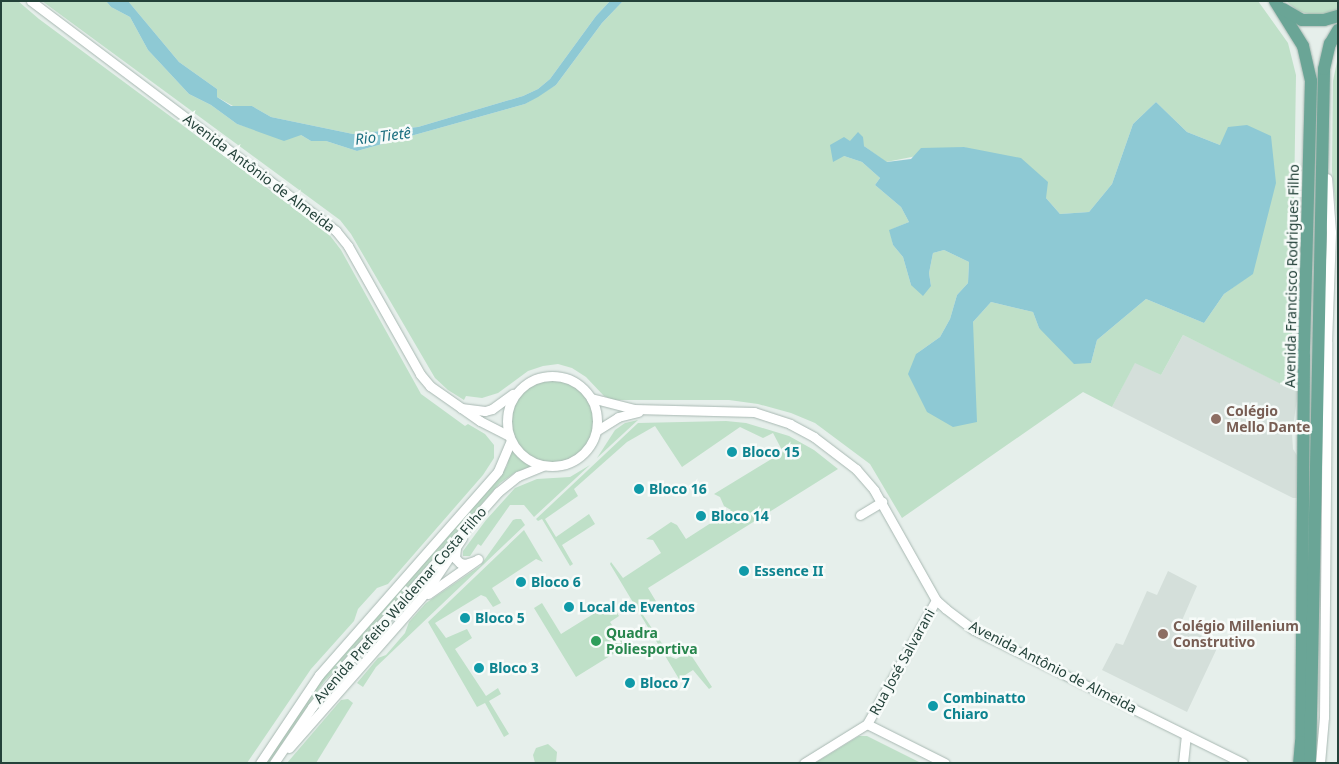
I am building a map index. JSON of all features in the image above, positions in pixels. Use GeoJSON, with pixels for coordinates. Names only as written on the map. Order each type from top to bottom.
{"type":"FeatureCollection","features":[{"type":"Feature","properties":{"kind":"main road","name":"Avenida Francisco Rodrigues Filho"},"geometry":{"type":"LineString","coordinates":[[1278,4],[1302,20],[1324,20],[1338,16]]}},
{"type":"Feature","properties":{"kind":"main road","name":"Avenida Francisco Rodrigues Filho"},"geometry":{"type":"LineString","coordinates":[[1278,4],[1303,46],[1311,81],[1304,356],[1301,742],[1298,763]]}},
{"type":"Feature","properties":{"kind":"main road","name":"Avenida Francisco Rodrigues Filho"},"geometry":{"type":"LineString","coordinates":[[1310,763],[1323,92],[1326,58],[1338,30]]}},
{"type":"Feature","properties":{"kind":"street","name":"Avenida Antônio de Almeida"},"geometry":{"type":"LineString","coordinates":[[31,1],[336,231],[348,246],[420,374],[439,394],[510,438],[523,457],[543,466],[557,466],[570,463],[582,455],[591,444],[596,431],[618,417],[648,410]]}},
{"type":"Feature","properties":{"kind":"street"},"geometry":{"type":"LineString","coordinates":[[1320,763],[1324,717],[1327,342],[1331,232],[1323,92]]}},
{"type":"Feature","properties":{"kind":"street","name":"Avenida Antônio de Almeida"},"geometry":{"type":"LineString","coordinates":[[461,408],[485,411],[492,409],[538,378],[562,376],[574,381],[591,398],[623,408],[736,411],[773,417],[806,433],[836,452],[856,469],[882,502],[936,600],[974,630],[1243,763]]}},
{"type":"Feature","properties":{"kind":"street"},"geometry":{"type":"LineString","coordinates":[[260,763],[319,675],[492,479],[504,462],[510,438],[507,413],[517,392]]}},
{"type":"Feature","properties":{"kind":"street"},"geometry":{"type":"LineString","coordinates":[[591,398],[597,414],[596,431]]}},
{"type":"Feature","properties":{"kind":"street","name":"Avenida Prefeito Waldemar Costa Filho"},"geometry":{"type":"LineString","coordinates":[[275,763],[312,706],[345,665],[473,520],[507,483],[543,466]]}},
{"type":"Feature","properties":{"kind":"street"},"geometry":{"type":"LineString","coordinates":[[860,515],[882,502]]}},
{"type":"Feature","properties":{"kind":"street"},"geometry":{"type":"LineString","coordinates":[[275,763],[411,609],[456,548],[473,520]]}},
{"type":"Feature","properties":{"kind":"street"},"geometry":{"type":"LineString","coordinates":[[411,609],[440,585],[478,559],[465,564],[460,563],[455,558],[456,548]]}},
{"type":"Feature","properties":{"kind":"street","name":"Rua José Salvarani"},"geometry":{"type":"LineString","coordinates":[[867,724],[936,600]]}},
{"type":"Feature","properties":{"kind":"street"},"geometry":{"type":"LineString","coordinates":[[804,763],[867,724],[945,763]]}},
{"type":"Feature","properties":{"kind":"street"},"geometry":{"type":"LineString","coordinates":[[1183,763],[1186,735]]}},
{"type":"Feature","properties":{"kind":"shaded area","name":"Colégio Mello Dante"},"geometry":{"type":"Polygon","coordinates":[[[1183,335],[1298,392],[1292,434],[1293,449],[1298,457],[1298,498],[1293,498],[1112,407],[1135,362],[1161,375],[1183,335]]]}},
{"type":"Feature","properties":{"kind":"shaded area","name":"Colégio Millenium Construtivo"},"geometry":{"type":"Polygon","coordinates":[[[1168,571],[1197,586],[1180,625],[1219,644],[1187,712],[1102,670],[1116,643],[1123,645],[1147,591],[1157,595],[1168,571]]]}},
{"type":"Feature","properties":{"kind":"green space"},"geometry":{"type":"Polygon","coordinates":[[[1,1],[18,1],[39,19],[328,233],[341,250],[421,394],[465,426],[468,424],[485,434],[494,445],[494,458],[483,475],[388,584],[377,588],[358,609],[354,621],[311,669],[247,763],[1,763],[1,1]]]}},
{"type":"Feature","properties":{"kind":"green space"},"geometry":{"type":"Polygon","coordinates":[[[42,1],[106,1],[111,7],[130,17],[148,50],[189,94],[211,105],[237,124],[259,131],[301,135],[311,141],[326,141],[357,151],[525,104],[556,85],[602,23],[623,1],[1258,1],[1288,43],[1296,75],[1291,389],[1183,335],[1161,375],[1135,363],[1112,407],[1083,392],[902,518],[870,464],[815,423],[791,413],[758,404],[729,400],[613,400],[604,396],[586,377],[572,368],[558,364],[528,371],[498,393],[482,398],[466,396],[464,400],[448,390],[435,378],[351,234],[340,220],[42,1]],[[1156,102],[1133,124],[1112,184],[1089,212],[1060,214],[1046,198],[984,153],[963,147],[886,162],[864,146],[844,156],[862,162],[880,178],[875,185],[901,207],[909,222],[890,230],[893,245],[903,257],[911,285],[931,286],[929,273],[933,253],[944,250],[969,262],[968,283],[957,295],[950,319],[940,337],[916,354],[973,322],[991,302],[1033,312],[1039,328],[1091,363],[1097,340],[1146,299],[1204,323],[1224,294],[1253,273],[1220,145],[1187,132],[1156,102]]]}},
{"type":"Feature","properties":{"kind":"green space"},"geometry":{"type":"Polygon","coordinates":[[[128,1],[610,1],[596,16],[550,79],[538,89],[523,96],[418,127],[353,134],[271,117],[252,106],[233,106],[217,97],[217,89],[179,62],[128,1]]]}},
{"type":"Feature","properties":{"kind":"green space"},"geometry":{"type":"Polygon","coordinates":[[[1286,1],[1338,1],[1338,9],[1325,14],[1312,15],[1298,11],[1286,1]]]}},
{"type":"Feature","properties":{"kind":"green space"},"geometry":{"type":"Polygon","coordinates":[[[1338,57],[1338,228],[1332,171],[1333,81],[1338,57]]]}},
{"type":"Feature","properties":{"kind":"green space"},"geometry":{"type":"Polygon","coordinates":[[[552,380],[575,387],[587,399],[594,422],[587,445],[575,457],[552,464],[529,457],[517,445],[510,422],[517,399],[529,387],[552,380]]]}},
{"type":"Feature","properties":{"kind":"green space"},"geometry":{"type":"Polygon","coordinates":[[[638,420],[597,458],[615,430],[625,423],[638,420]]]}},
{"type":"Feature","properties":{"kind":"green space"},"geometry":{"type":"Polygon","coordinates":[[[726,421],[746,423],[789,436],[814,450],[838,469],[648,588],[657,603],[641,612],[671,657],[676,659],[689,652],[712,687],[709,689],[693,670],[679,679],[610,564],[611,562],[623,578],[661,553],[653,540],[646,539],[671,522],[677,525],[686,539],[731,510],[724,506],[720,497],[714,494],[783,452],[773,433],[763,438],[740,427],[682,467],[655,426],[627,442],[574,489],[578,496],[545,519],[556,537],[589,514],[595,524],[562,545],[573,564],[570,566],[542,519],[538,521],[536,519],[638,423],[726,421]]]}},
{"type":"Feature","properties":{"kind":"green space"},"geometry":{"type":"Polygon","coordinates":[[[510,449],[531,467],[516,472],[500,483],[324,682],[269,763],[265,763],[321,678],[501,475],[507,466],[510,449]]]}},
{"type":"Feature","properties":{"kind":"green space"},"geometry":{"type":"Polygon","coordinates":[[[590,465],[534,517],[524,505],[510,505],[481,546],[478,544],[470,556],[463,556],[463,551],[486,520],[515,488],[537,479],[570,477],[590,465]]]}},
{"type":"Feature","properties":{"kind":"green space"},"geometry":{"type":"Polygon","coordinates":[[[521,519],[525,525],[376,667],[363,687],[357,683],[378,658],[386,655],[405,633],[409,622],[426,603],[480,566],[513,520],[521,519]]]}},
{"type":"Feature","properties":{"kind":"green space"},"geometry":{"type":"Polygon","coordinates":[[[524,530],[543,562],[536,559],[492,588],[501,603],[493,607],[486,597],[481,595],[435,623],[446,638],[467,629],[472,638],[455,649],[486,696],[498,688],[501,694],[489,701],[509,734],[504,737],[485,703],[477,707],[428,622],[524,530]]]}},
{"type":"Feature","properties":{"kind":"green space"},"geometry":{"type":"Polygon","coordinates":[[[542,603],[561,634],[611,603],[619,616],[610,622],[626,646],[576,677],[534,608],[542,603]]]}},
{"type":"Feature","properties":{"kind":"green space"},"geometry":{"type":"Polygon","coordinates":[[[348,699],[353,703],[316,763],[287,763],[341,700],[348,699]]]}},
{"type":"Feature","properties":{"kind":"green space"},"geometry":{"type":"Polygon","coordinates":[[[859,736],[867,736],[921,763],[815,763],[859,736]]]}},
{"type":"Feature","properties":{"kind":"green space"},"geometry":{"type":"Polygon","coordinates":[[[548,744],[557,752],[556,763],[535,763],[533,755],[536,748],[548,744]]]}},
{"type":"Feature","properties":{"kind":"water","name":"Rio Tietê"},"geometry":{"type":"Polygon","coordinates":[[[106,1],[128,1],[179,62],[217,89],[217,97],[231,106],[252,106],[271,117],[353,134],[418,127],[523,96],[538,89],[550,79],[596,16],[610,1],[623,1],[602,23],[556,85],[538,97],[525,104],[357,151],[326,141],[311,141],[301,135],[284,141],[237,124],[211,105],[189,94],[148,50],[130,17],[111,7],[106,1]]]}},
{"type":"Feature","properties":{"kind":"water"},"geometry":{"type":"Polygon","coordinates":[[[1156,102],[1187,132],[1220,145],[1228,127],[1247,125],[1271,136],[1276,183],[1253,274],[1224,294],[1204,323],[1146,299],[1097,340],[1091,363],[1074,364],[1039,328],[1033,312],[991,302],[973,322],[977,422],[953,427],[927,412],[908,374],[916,354],[940,337],[950,319],[957,295],[968,283],[969,262],[944,250],[933,253],[929,273],[931,286],[923,296],[911,285],[903,257],[893,245],[889,230],[909,222],[901,207],[875,185],[880,178],[862,162],[844,156],[833,162],[830,145],[844,137],[850,141],[858,132],[863,137],[864,146],[887,162],[911,159],[921,148],[964,147],[1021,158],[1048,182],[1046,198],[1060,214],[1089,212],[1112,184],[1133,124],[1156,102]]]}},
{"type":"Feature","properties":{"kind":"place","name":"Colégio Mello Dante"},"geometry":{"type":"Point","coordinates":[1216,419]}},
{"type":"Feature","properties":{"kind":"place","name":"Bloco 15"},"geometry":{"type":"Point","coordinates":[732,452]}},
{"type":"Feature","properties":{"kind":"place","name":"Bloco 16"},"geometry":{"type":"Point","coordinates":[639,489]}},
{"type":"Feature","properties":{"kind":"place","name":"Bloco 14"},"geometry":{"type":"Point","coordinates":[701,516]}},
{"type":"Feature","properties":{"kind":"place","name":"Essence II"},"geometry":{"type":"Point","coordinates":[744,571]}},
{"type":"Feature","properties":{"kind":"place","name":"Bloco 6"},"geometry":{"type":"Point","coordinates":[521,582]}},
{"type":"Feature","properties":{"kind":"place","name":"Local de Eventos"},"geometry":{"type":"Point","coordinates":[569,607]}},
{"type":"Feature","properties":{"kind":"place","name":"Bloco 5"},"geometry":{"type":"Point","coordinates":[465,618]}},
{"type":"Feature","properties":{"kind":"place","name":"Colégio Millenium Construtivo"},"geometry":{"type":"Point","coordinates":[1163,634]}},
{"type":"Feature","properties":{"kind":"place","name":"Quadra Poliesportiva"},"geometry":{"type":"Point","coordinates":[596,641]}},
{"type":"Feature","properties":{"kind":"place","name":"Bloco 3"},"geometry":{"type":"Point","coordinates":[479,668]}},
{"type":"Feature","properties":{"kind":"place","name":"Bloco 7"},"geometry":{"type":"Point","coordinates":[630,683]}},
{"type":"Feature","properties":{"kind":"place","name":"Combinatto Chiaro"},"geometry":{"type":"Point","coordinates":[933,706]}}]}
